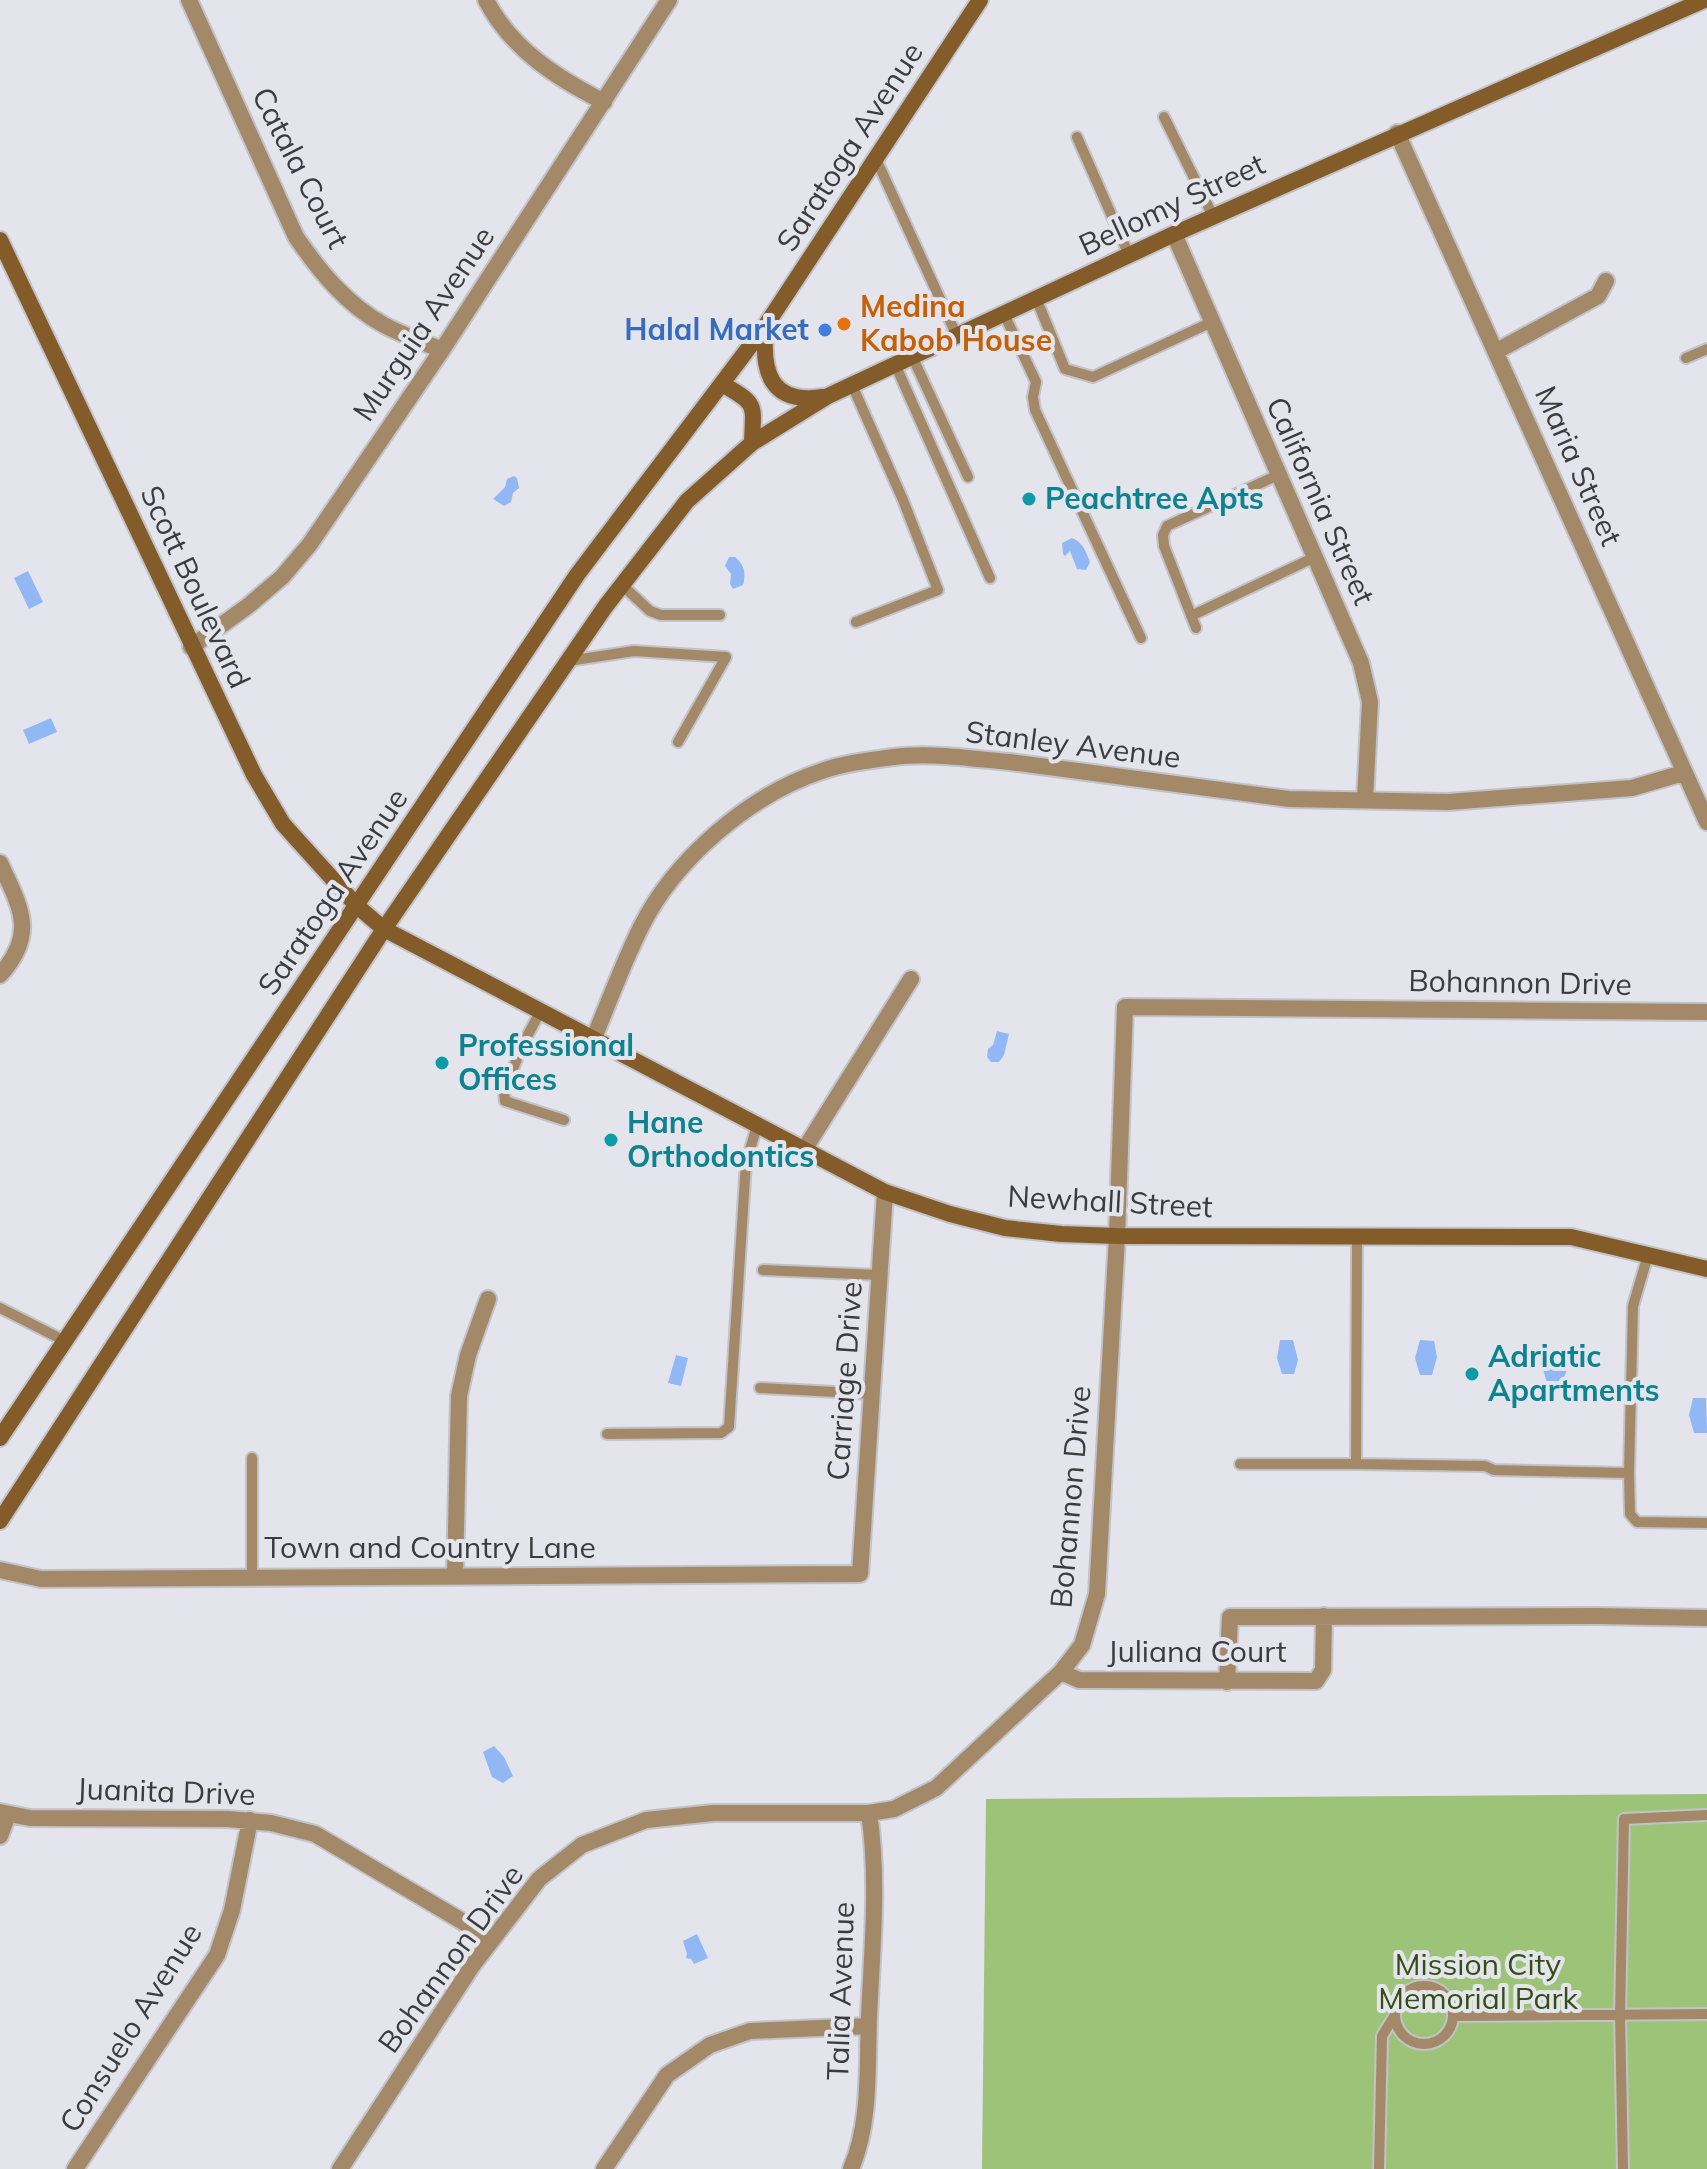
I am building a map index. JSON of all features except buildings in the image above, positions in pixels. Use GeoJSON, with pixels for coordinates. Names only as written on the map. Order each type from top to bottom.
{"type":"FeatureCollection","features":[{"type":"Feature","properties":{"kind":"main road","name":"Saratoga Avenue"},"geometry":{"type":"LineString","coordinates":[[0,1438],[577,575],[766,325],[980,0]]}},
{"type":"Feature","properties":{"kind":"main road","name":"Bellomy Street"},"geometry":{"type":"LineString","coordinates":[[687,501],[752,443],[828,396],[1213,216],[1704,0]]}},
{"type":"Feature","properties":{"kind":"main road","name":"Scott Boulevard"},"geometry":{"type":"LineString","coordinates":[[0,240],[254,775],[283,824],[357,906],[384,929]]}},
{"type":"Feature","properties":{"kind":"main road"},"geometry":{"type":"LineString","coordinates":[[766,325],[764,362],[769,377],[784,392],[807,399],[828,396]]}},
{"type":"Feature","properties":{"kind":"main road"},"geometry":{"type":"LineString","coordinates":[[722,384],[750,403],[755,412],[752,443]]}},
{"type":"Feature","properties":{"kind":"main road","name":"Saratoga Avenue"},"geometry":{"type":"LineString","coordinates":[[0,1521],[384,929],[568,661],[687,501]]}},
{"type":"Feature","properties":{"kind":"main road","name":"Newhall Street"},"geometry":{"type":"LineString","coordinates":[[384,929],[885,1192],[1005,1228],[1117,1236],[1571,1237],[1706,1265]]}},
{"type":"Feature","properties":{"kind":"street","name":"Catala Court"},"geometry":{"type":"LineString","coordinates":[[189,0],[296,237],[319,270],[348,300],[384,325],[442,350]]}},
{"type":"Feature","properties":{"kind":"street"},"geometry":{"type":"LineString","coordinates":[[486,0],[511,38],[537,62],[604,102]]}},
{"type":"Feature","properties":{"kind":"street","name":"Murguia Avenue"},"geometry":{"type":"LineString","coordinates":[[191,647],[282,577],[310,544],[442,350],[669,0]]}},
{"type":"Feature","properties":{"kind":"street","name":"Maria Street"},"geometry":{"type":"LineString","coordinates":[[1397,133],[1707,822]]}},
{"type":"Feature","properties":{"kind":"street","name":"California Street"},"geometry":{"type":"LineString","coordinates":[[1174,234],[1361,663],[1370,702],[1365,800]]}},
{"type":"Feature","properties":{"kind":"street"},"geometry":{"type":"LineString","coordinates":[[1497,351],[1598,296],[1606,281]]}},
{"type":"Feature","properties":{"kind":"street","name":"Stanley Avenue"},"geometry":{"type":"LineString","coordinates":[[593,1040],[642,925],[670,883],[713,833],[772,795],[822,771],[897,756],[965,758],[1289,799],[1448,802],[1632,788],[1683,773]]}},
{"type":"Feature","properties":{"kind":"street"},"geometry":{"type":"LineString","coordinates":[[0,863],[22,911],[22,942],[13,961],[0,975]]}},
{"type":"Feature","properties":{"kind":"street"},"geometry":{"type":"LineString","coordinates":[[804,1150],[911,979]]}},
{"type":"Feature","properties":{"kind":"street","name":"Bohannon Drive"},"geometry":{"type":"LineString","coordinates":[[340,2169],[491,1941],[539,1879],[582,1845],[646,1820],[713,1813],[869,1813],[894,1809],[936,1788],[1061,1672],[1082,1645],[1097,1594],[1117,1236],[1125,1007],[1707,1012]]}},
{"type":"Feature","properties":{"kind":"street","name":"Carriage Drive"},"geometry":{"type":"LineString","coordinates":[[860,1574],[885,1192]]}},
{"type":"Feature","properties":{"kind":"street"},"geometry":{"type":"LineString","coordinates":[[455,1575],[459,1396],[468,1355],[488,1299]]}},
{"type":"Feature","properties":{"kind":"street","name":"Town and Country Lane"},"geometry":{"type":"LineString","coordinates":[[0,1570],[41,1579],[860,1574]]}},
{"type":"Feature","properties":{"kind":"street","name":"Juliana Court"},"geometry":{"type":"LineString","coordinates":[[1061,1672],[1079,1680],[1316,1681],[1323,1670],[1324,1616]]}},
{"type":"Feature","properties":{"kind":"street"},"geometry":{"type":"LineString","coordinates":[[1227,1682],[1230,1617],[1707,1618]]}},
{"type":"Feature","properties":{"kind":"street","name":"Talia Avenue"},"geometry":{"type":"LineString","coordinates":[[851,2169],[866,2104],[872,1885],[869,1813]]}},
{"type":"Feature","properties":{"kind":"street"},"geometry":{"type":"LineString","coordinates":[[0,1836],[4,1814]]}},
{"type":"Feature","properties":{"kind":"street","name":"Juanita Drive"},"geometry":{"type":"LineString","coordinates":[[4,1814],[30,1818],[250,1820],[315,1834],[491,1941]]}},
{"type":"Feature","properties":{"kind":"street","name":"Consuelo Avenue"},"geometry":{"type":"LineString","coordinates":[[75,2169],[217,1955],[232,1910],[250,1820]]}},
{"type":"Feature","properties":{"kind":"street"},"geometry":{"type":"LineString","coordinates":[[604,2169],[667,2075],[710,2045],[750,2031],[868,2026]]}},
{"type":"Feature","properties":{"kind":"lane"},"geometry":{"type":"LineString","coordinates":[[1164,117],[1213,216]]}},
{"type":"Feature","properties":{"kind":"lane"},"geometry":{"type":"LineString","coordinates":[[1077,137],[1129,255]]}},
{"type":"Feature","properties":{"kind":"lane"},"geometry":{"type":"LineString","coordinates":[[876,159],[957,336]]}},
{"type":"Feature","properties":{"kind":"lane"},"geometry":{"type":"LineString","coordinates":[[1036,298],[1065,369],[1093,377],[1212,322]]}},
{"type":"Feature","properties":{"kind":"lane"},"geometry":{"type":"LineString","coordinates":[[1004,314],[1036,382],[1033,397],[1035,410],[1141,638]]}},
{"type":"Feature","properties":{"kind":"lane"},"geometry":{"type":"LineString","coordinates":[[1686,358],[1707,349]]}},
{"type":"Feature","properties":{"kind":"lane"},"geometry":{"type":"LineString","coordinates":[[912,356],[968,477]]}},
{"type":"Feature","properties":{"kind":"lane"},"geometry":{"type":"LineString","coordinates":[[895,364],[990,578]]}},
{"type":"Feature","properties":{"kind":"lane"},"geometry":{"type":"LineString","coordinates":[[852,385],[903,500],[938,590],[856,622]]}},
{"type":"Feature","properties":{"kind":"lane"},"geometry":{"type":"LineString","coordinates":[[1196,628],[1164,546],[1163,535],[1167,526],[1278,475]]}},
{"type":"Feature","properties":{"kind":"lane"},"geometry":{"type":"LineString","coordinates":[[1191,616],[1315,557]]}},
{"type":"Feature","properties":{"kind":"lane"},"geometry":{"type":"LineString","coordinates":[[622,585],[650,611],[661,615],[720,615]]}},
{"type":"Feature","properties":{"kind":"lane"},"geometry":{"type":"LineString","coordinates":[[568,661],[634,651],[726,657],[678,742]]}},
{"type":"Feature","properties":{"kind":"lane"},"geometry":{"type":"LineString","coordinates":[[540,1012],[508,1081],[505,1101],[564,1120]]}},
{"type":"Feature","properties":{"kind":"lane"},"geometry":{"type":"LineString","coordinates":[[607,1434],[721,1433],[729,1427],[746,1163],[757,1126]]}},
{"type":"Feature","properties":{"kind":"lane"},"geometry":{"type":"LineString","coordinates":[[1356,1464],[1357,1237]]}},
{"type":"Feature","properties":{"kind":"lane"},"geometry":{"type":"LineString","coordinates":[[1648,1255],[1633,1306],[1630,1514],[1637,1522],[1707,1523]]}},
{"type":"Feature","properties":{"kind":"lane"},"geometry":{"type":"LineString","coordinates":[[763,1270],[880,1275]]}},
{"type":"Feature","properties":{"kind":"lane"},"geometry":{"type":"LineString","coordinates":[[0,1308],[65,1341]]}},
{"type":"Feature","properties":{"kind":"lane"},"geometry":{"type":"LineString","coordinates":[[760,1388],[872,1394]]}},
{"type":"Feature","properties":{"kind":"lane"},"geometry":{"type":"LineString","coordinates":[[252,1458],[252,1577]]}},
{"type":"Feature","properties":{"kind":"lane"},"geometry":{"type":"LineString","coordinates":[[1240,1464],[1485,1466],[1494,1470],[1629,1473]]}},
{"type":"Feature","properties":{"kind":"lane"},"geometry":{"type":"LineString","coordinates":[[1623,2169],[1620,2015],[1624,1819],[1707,1815]]}},
{"type":"Feature","properties":{"kind":"lane"},"geometry":{"type":"LineString","coordinates":[[1424,1986],[1444,1995],[1451,2004],[1453,2016],[1451,2027],[1444,2036],[1424,2044],[1412,2042],[1403,2036],[1395,2015],[1403,1995],[1424,1986]]}},
{"type":"Feature","properties":{"kind":"lane"},"geometry":{"type":"LineString","coordinates":[[1453,2016],[1707,2014]]}},
{"type":"Feature","properties":{"kind":"lane"},"geometry":{"type":"LineString","coordinates":[[1379,2169],[1382,2036],[1395,2015]]}},
{"type":"Feature","properties":{"kind":"green space","name":"Mission City Memorial Park"},"geometry":{"type":"Polygon","coordinates":[[[1707,1794],[1707,2169],[982,2169],[986,1799],[1707,1794]]]}},
{"type":"Feature","properties":{"kind":"water"},"geometry":{"type":"Polygon","coordinates":[[[514,476],[519,488],[513,493],[511,502],[504,506],[493,499],[505,487],[507,479],[514,476]]]}},
{"type":"Feature","properties":{"kind":"water"},"geometry":{"type":"Polygon","coordinates":[[[1072,538],[1087,555],[1090,562],[1086,570],[1077,569],[1070,551],[1065,556],[1063,554],[1062,543],[1072,538]]]}},
{"type":"Feature","properties":{"kind":"water"},"geometry":{"type":"Polygon","coordinates":[[[729,557],[738,560],[744,573],[743,585],[733,589],[731,574],[725,566],[729,557]]]}},
{"type":"Feature","properties":{"kind":"water"},"geometry":{"type":"Polygon","coordinates":[[[28,571],[43,602],[29,609],[14,578],[28,571]]]}},
{"type":"Feature","properties":{"kind":"water"},"geometry":{"type":"Polygon","coordinates":[[[51,718],[57,732],[29,744],[23,730],[51,718]]]}},
{"type":"Feature","properties":{"kind":"water"},"geometry":{"type":"Polygon","coordinates":[[[997,1031],[1009,1034],[1004,1055],[999,1062],[991,1062],[987,1057],[988,1049],[993,1045],[997,1031]]]}},
{"type":"Feature","properties":{"kind":"water"},"geometry":{"type":"Polygon","coordinates":[[[1280,1340],[1293,1340],[1298,1360],[1294,1374],[1282,1374],[1277,1358],[1280,1340]]]}},
{"type":"Feature","properties":{"kind":"water"},"geometry":{"type":"Polygon","coordinates":[[[1420,1340],[1434,1341],[1437,1357],[1432,1375],[1420,1375],[1415,1358],[1420,1340]]]}},
{"type":"Feature","properties":{"kind":"water"},"geometry":{"type":"Polygon","coordinates":[[[1549,1351],[1562,1351],[1567,1370],[1560,1387],[1548,1387],[1543,1369],[1549,1351]]]}},
{"type":"Feature","properties":{"kind":"water"},"geometry":{"type":"Polygon","coordinates":[[[676,1355],[688,1358],[681,1386],[668,1383],[676,1355]]]}},
{"type":"Feature","properties":{"kind":"water"},"geometry":{"type":"Polygon","coordinates":[[[1693,1398],[1706,1398],[1707,1433],[1694,1433],[1689,1415],[1693,1398]]]}},
{"type":"Feature","properties":{"kind":"water"},"geometry":{"type":"Polygon","coordinates":[[[494,1746],[504,1757],[513,1776],[503,1783],[492,1777],[483,1752],[494,1746]]]}},
{"type":"Feature","properties":{"kind":"water"},"geometry":{"type":"Polygon","coordinates":[[[697,1934],[708,1958],[694,1964],[686,1958],[683,1941],[697,1934]]]}},
{"type":"Feature","properties":{"kind":"place","name":"Medina Kabob House"},"geometry":{"type":"Point","coordinates":[844,324]}},
{"type":"Feature","properties":{"kind":"place","name":"Halal Market"},"geometry":{"type":"Point","coordinates":[825,330]}},
{"type":"Feature","properties":{"kind":"place","name":"Peachtree Apts"},"geometry":{"type":"Point","coordinates":[1029,499]}},
{"type":"Feature","properties":{"kind":"place","name":"Professional Offices"},"geometry":{"type":"Point","coordinates":[442,1063]}},
{"type":"Feature","properties":{"kind":"place","name":"Hane Orthodontics"},"geometry":{"type":"Point","coordinates":[611,1140]}},
{"type":"Feature","properties":{"kind":"place","name":"Adriatic Apartments"},"geometry":{"type":"Point","coordinates":[1472,1374]}}]}
